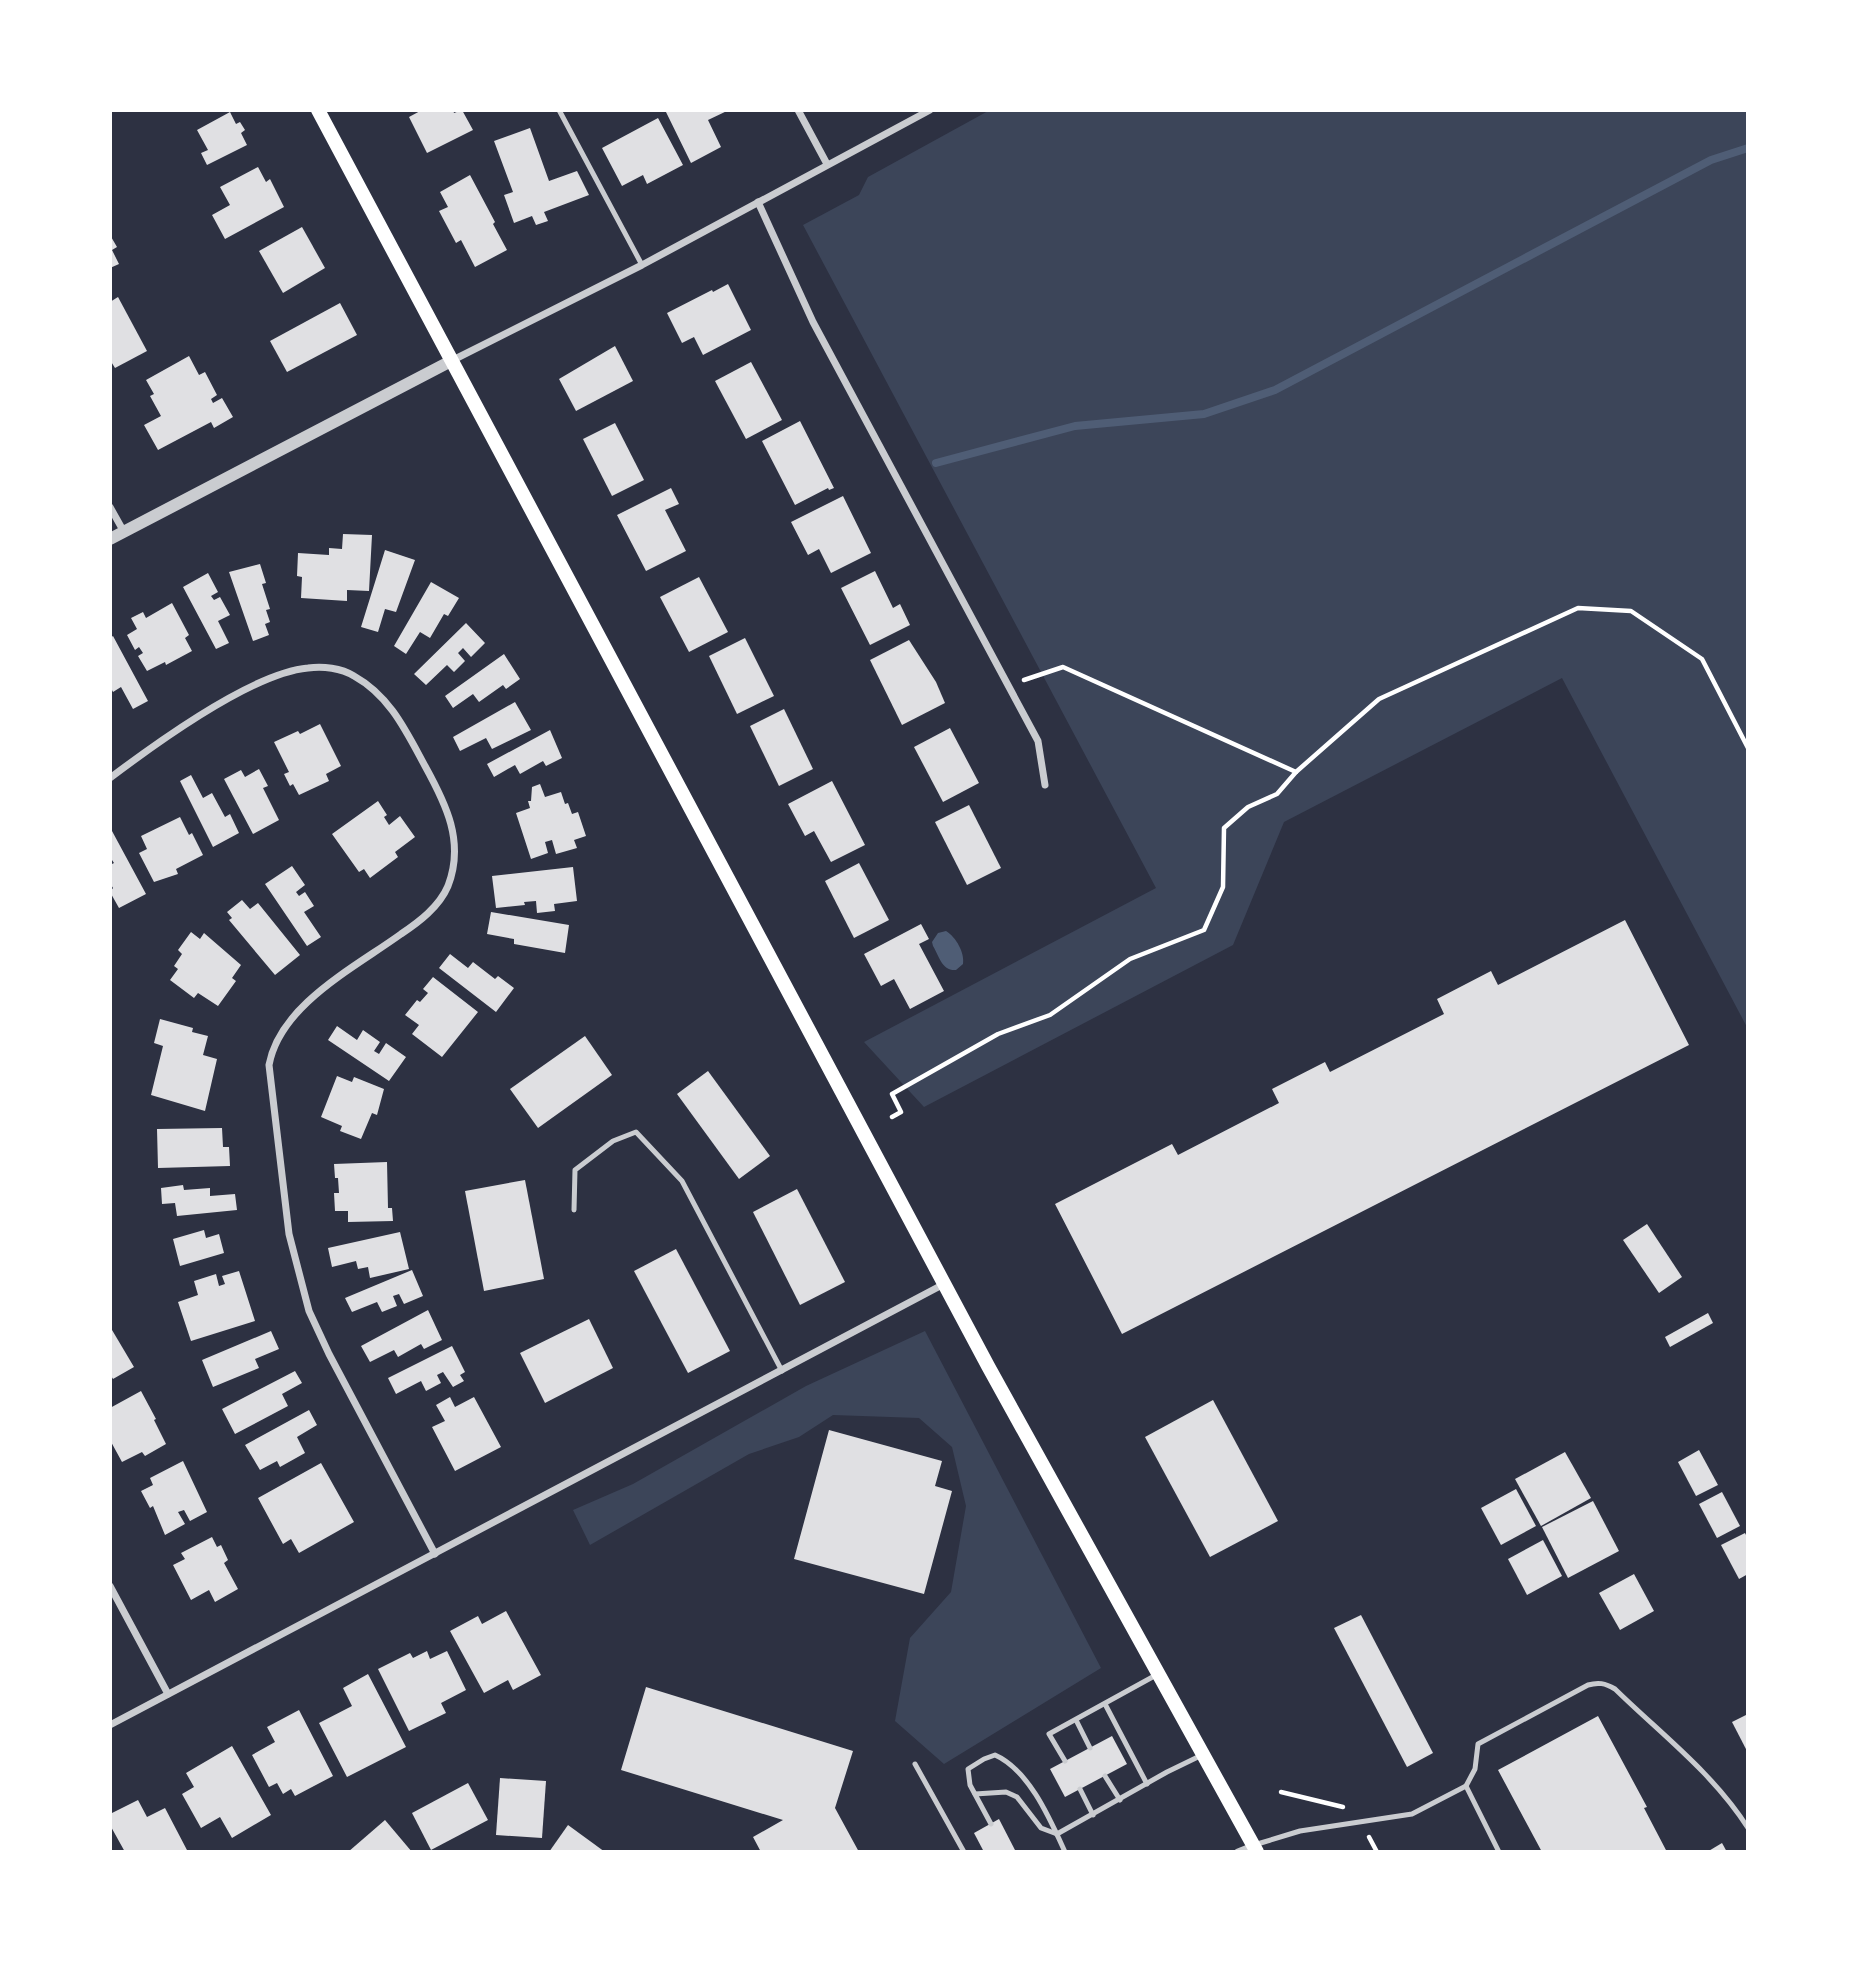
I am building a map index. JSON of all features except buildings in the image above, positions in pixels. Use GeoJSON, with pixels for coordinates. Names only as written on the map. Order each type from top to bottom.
{"type":"FeatureCollection","features":[{"type":"Feature","properties":{"kind":"main road"},"geometry":{"type":"LineString","coordinates":[[318,110],[944,1284],[1255,1849]]}},
{"type":"Feature","properties":{"kind":"street"},"geometry":{"type":"LineString","coordinates":[[798,110],[827,164]]}},
{"type":"Feature","properties":{"kind":"street"},"geometry":{"type":"LineString","coordinates":[[110,539],[642,265],[930,110]]}},
{"type":"Feature","properties":{"kind":"street"},"geometry":{"type":"LineString","coordinates":[[758,202],[813,322],[1038,741],[1045,785]]}},
{"type":"Feature","properties":{"kind":"street"},"geometry":{"type":"LineString","coordinates":[[110,507],[124,532]]}},
{"type":"Feature","properties":{"kind":"street"},"geometry":{"type":"LineString","coordinates":[[110,778],[173,733],[251,688],[307,667],[330,668],[352,674],[373,688],[391,706],[446,805],[453,826],[455,848],[447,887],[438,903],[418,922],[304,1003],[272,1046],[269,1065],[271,1101],[289,1234],[309,1311],[435,1554]]}},
{"type":"Feature","properties":{"kind":"street"},"geometry":{"type":"LineString","coordinates":[[110,1725],[944,1284]]}},
{"type":"Feature","properties":{"kind":"street"},"geometry":{"type":"LineString","coordinates":[[110,1586],[168,1694]]}},
{"type":"Feature","properties":{"kind":"street"},"geometry":{"type":"LineString","coordinates":[[1238,1852],[1255,1849]]}},
{"type":"Feature","properties":{"kind":"lane"},"geometry":{"type":"LineString","coordinates":[[559,110],[642,265]]}},
{"type":"Feature","properties":{"kind":"lane"},"geometry":{"type":"LineString","coordinates":[[575,1210],[575,1170],[613,1141],[636,1132],[682,1181],[782,1371]]}},
{"type":"Feature","properties":{"kind":"lane"},"geometry":{"type":"LineString","coordinates":[[1065,1761],[1049,1734],[1158,1674]]}},
{"type":"Feature","properties":{"kind":"lane"},"geometry":{"type":"LineString","coordinates":[[1255,1849],[1300,1831],[1412,1814],[1466,1786],[1478,1758],[1478,1744],[1587,1685],[1602,1683],[1615,1689],[1690,1757],[1718,1787],[1748,1828]]}},
{"type":"Feature","properties":{"kind":"lane"},"geometry":{"type":"LineString","coordinates":[[1105,1704],[1147,1783]]}},
{"type":"Feature","properties":{"kind":"lane"},"geometry":{"type":"LineString","coordinates":[[1076,1720],[1090,1748]]}},
{"type":"Feature","properties":{"kind":"lane"},"geometry":{"type":"LineString","coordinates":[[991,1824],[970,1785],[968,1769],[995,1755],[1007,1760],[1020,1771],[1065,1852]]}},
{"type":"Feature","properties":{"kind":"lane"},"geometry":{"type":"LineString","coordinates":[[975,1794],[1006,1792],[1017,1797],[1041,1828],[1057,1834],[1203,1755]]}},
{"type":"Feature","properties":{"kind":"lane"},"geometry":{"type":"LineString","coordinates":[[915,1764],[964,1852]]}},
{"type":"Feature","properties":{"kind":"lane"},"geometry":{"type":"LineString","coordinates":[[1105,1776],[1120,1800]]}},
{"type":"Feature","properties":{"kind":"lane"},"geometry":{"type":"LineString","coordinates":[[1466,1786],[1499,1852]]}},
{"type":"Feature","properties":{"kind":"lane"},"geometry":{"type":"LineString","coordinates":[[1080,1789],[1093,1815]]}},
{"type":"Feature","properties":{"kind":"path"},"geometry":{"type":"LineString","coordinates":[[892,1117],[901,1112],[892,1094],[998,1034],[1050,1015],[1130,959],[1204,930],[1223,887],[1224,828],[1248,807],[1277,794],[1296,772],[1379,699],[1578,608],[1631,611],[1702,659],[1748,748]]}},
{"type":"Feature","properties":{"kind":"path"},"geometry":{"type":"LineString","coordinates":[[1008,686],[1063,667],[1296,772]]}},
{"type":"Feature","properties":{"kind":"shaded area"},"geometry":{"type":"Polygon","coordinates":[[[990,110],[1748,110],[1748,1029],[1562,678],[1284,822],[1233,945],[924,1107],[864,1042],[1156,888],[803,225],[859,195],[868,177],[990,110]]]}},
{"type":"Feature","properties":{"kind":"shaded area"},"geometry":{"type":"Polygon","coordinates":[[[946,931],[956,941],[963,955],[963,964],[956,970],[944,965],[933,946],[932,942],[938,933],[946,931]]]}},
{"type":"Feature","properties":{"kind":"shaded area"},"geometry":{"type":"Polygon","coordinates":[[[925,1331],[1101,1668],[944,1764],[895,1721],[910,1638],[951,1592],[966,1506],[952,1447],[919,1418],[833,1415],[799,1437],[749,1454],[590,1545],[573,1510],[633,1484],[806,1386],[925,1331]]]}},
{"type":"Feature","properties":{"kind":"waterway"},"geometry":{"type":"LineString","coordinates":[[936,463],[1075,426],[1204,414],[1275,390],[1711,160],[1748,148]]}}]}
